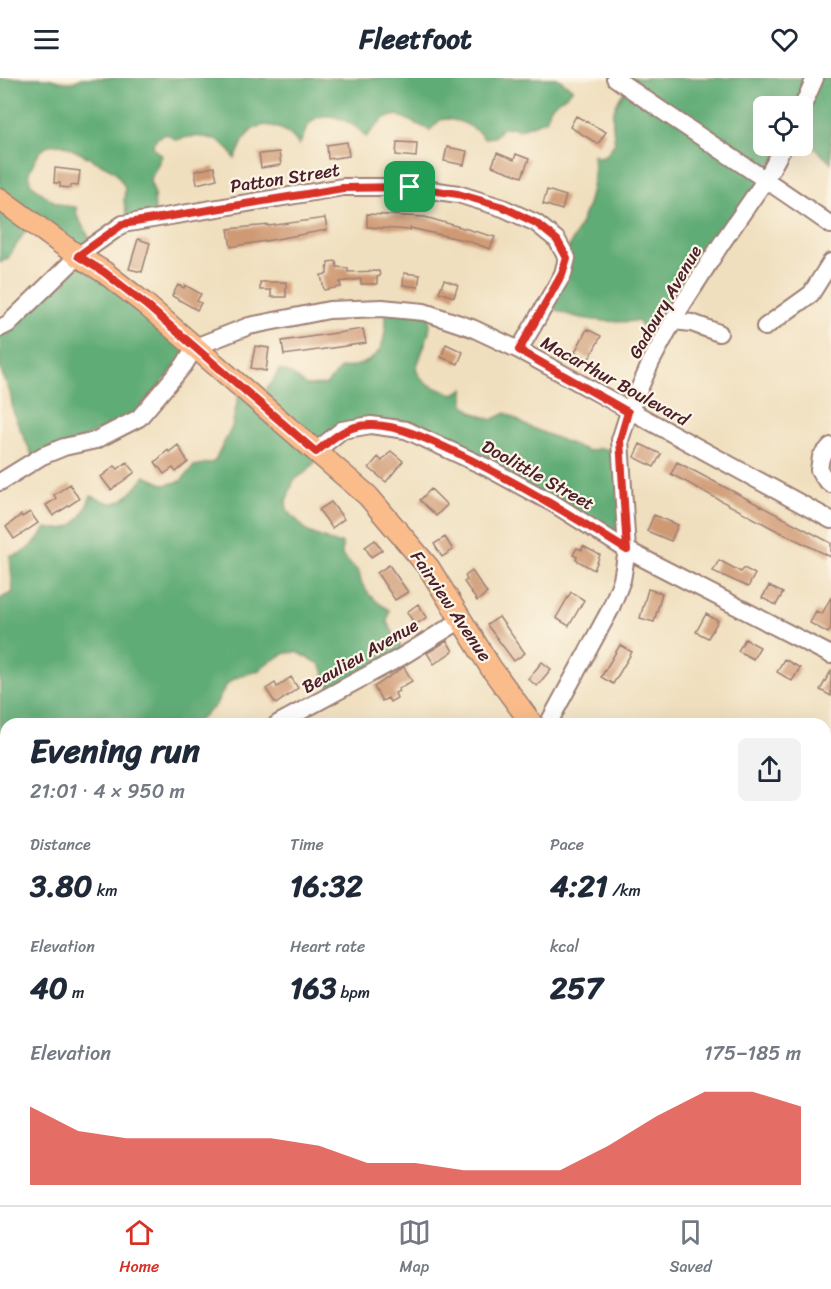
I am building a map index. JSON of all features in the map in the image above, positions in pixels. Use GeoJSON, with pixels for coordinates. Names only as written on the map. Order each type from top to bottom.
{"type":"FeatureCollection","features":[{"type":"Feature","properties":{"kind":"main road","name":"Fairview Avenue"},"geometry":{"type":"LineString","coordinates":[[0,199],[78,256],[104,272],[368,496],[429,568],[522,718]]}},
{"type":"Feature","properties":{"kind":"street"},"geometry":{"type":"LineString","coordinates":[[615,78],[685,128],[766,179],[831,225]]}},
{"type":"Feature","properties":{"kind":"street"},"geometry":{"type":"LineString","coordinates":[[807,96],[815,78]]}},
{"type":"Feature","properties":{"kind":"street","name":"Gadoury Avenue"},"geometry":{"type":"LineString","coordinates":[[551,718],[610,610],[621,580],[627,550],[620,440],[628,412],[674,321],[779,156]]}},
{"type":"Feature","properties":{"kind":"street","name":"Patton Street"},"geometry":{"type":"LineString","coordinates":[[0,328],[8,324],[78,256],[123,224],[343,188],[410,187],[458,194],[503,207],[540,226],[557,240],[567,258],[562,274],[519,350]]}},
{"type":"Feature","properties":{"kind":"street"},"geometry":{"type":"LineString","coordinates":[[765,327],[811,294],[831,262]]}},
{"type":"Feature","properties":{"kind":"street","name":"Macarthur Boulevard"},"geometry":{"type":"LineString","coordinates":[[195,347],[249,326],[329,310],[382,308],[424,312],[472,328],[519,350],[628,412],[831,520]]}},
{"type":"Feature","properties":{"kind":"street"},"geometry":{"type":"LineString","coordinates":[[674,321],[692,323],[719,333]]}},
{"type":"Feature","properties":{"kind":"street"},"geometry":{"type":"LineString","coordinates":[[0,482],[42,456],[64,447],[96,440],[139,418],[184,365],[195,347]]}},
{"type":"Feature","properties":{"kind":"street","name":"Doolittle Street"},"geometry":{"type":"LineString","coordinates":[[316,452],[342,430],[371,425],[406,430],[488,468],[556,505],[627,550],[831,655]]}},
{"type":"Feature","properties":{"kind":"street"},"geometry":{"type":"LineString","coordinates":[[831,446],[821,457],[819,470],[831,484]]}},
{"type":"Feature","properties":{"kind":"street","name":"Beaulieu Avenue"},"geometry":{"type":"LineString","coordinates":[[288,718],[401,657],[461,620]]}},
{"type":"Feature","properties":{"kind":"green space"},"geometry":{"type":"Polygon","coordinates":[[[0,78],[44,78],[72,82],[81,78],[557,78],[573,89],[552,105],[547,119],[519,130],[513,127],[502,128],[494,137],[484,138],[470,126],[459,121],[441,119],[430,130],[398,115],[384,118],[366,137],[340,118],[324,116],[310,123],[299,145],[289,134],[275,127],[268,125],[254,129],[244,139],[235,159],[227,147],[215,140],[195,136],[176,140],[167,134],[156,139],[153,147],[162,156],[150,180],[154,192],[155,217],[128,222],[124,202],[125,187],[115,171],[62,144],[48,145],[39,153],[29,172],[30,183],[57,203],[76,207],[77,216],[90,239],[76,246],[193,345],[137,414],[34,459],[14,415],[10,392],[0,369],[0,329],[27,307],[71,249],[31,222],[8,258],[0,263],[0,78]]]}},
{"type":"Feature","properties":{"kind":"green space"},"geometry":{"type":"Polygon","coordinates":[[[616,78],[831,78],[831,163],[813,148],[813,96],[753,96],[753,156],[777,156],[668,332],[649,335],[638,321],[616,322],[576,317],[546,302],[591,194],[593,154],[600,157],[606,155],[615,143],[613,114],[617,102],[627,88],[616,78]]]}},
{"type":"Feature","properties":{"kind":"green space"},"geometry":{"type":"Polygon","coordinates":[[[386,308],[431,315],[429,332],[416,369],[418,374],[436,388],[453,394],[464,389],[464,404],[472,412],[492,420],[506,413],[527,426],[588,451],[601,448],[619,452],[626,543],[413,432],[344,429],[306,472],[294,480],[286,501],[287,510],[308,532],[336,543],[342,543],[342,556],[359,572],[365,590],[389,610],[387,622],[404,652],[332,693],[320,664],[297,652],[286,653],[259,670],[235,678],[227,684],[215,706],[201,718],[0,718],[0,599],[13,592],[10,556],[27,550],[46,528],[64,529],[76,523],[91,496],[115,503],[130,494],[145,476],[165,485],[181,481],[194,466],[214,462],[232,427],[240,389],[258,398],[271,384],[279,370],[293,375],[306,386],[326,385],[341,368],[355,366],[374,357],[383,342],[386,308]]]}},
{"type":"Feature","properties":{"kind":"building"},"geometry":{"type":"Polygon","coordinates":[[[576,116],[606,132],[598,144],[570,127],[576,116]]]}},
{"type":"Feature","properties":{"kind":"building"},"geometry":{"type":"Polygon","coordinates":[[[347,142],[349,156],[328,159],[327,145],[347,142]]]}},
{"type":"Feature","properties":{"kind":"building"},"geometry":{"type":"Polygon","coordinates":[[[397,142],[417,143],[416,157],[396,155],[397,142]]]}},
{"type":"Feature","properties":{"kind":"building"},"geometry":{"type":"Polygon","coordinates":[[[447,147],[467,151],[464,165],[444,161],[447,147]]]}},
{"type":"Feature","properties":{"kind":"building"},"geometry":{"type":"Polygon","coordinates":[[[279,152],[281,165],[261,168],[259,154],[279,152]]]}},
{"type":"Feature","properties":{"kind":"building"},"geometry":{"type":"Polygon","coordinates":[[[497,153],[514,160],[516,154],[529,159],[522,177],[492,166],[497,153]]]}},
{"type":"Feature","properties":{"kind":"building"},"geometry":{"type":"Polygon","coordinates":[[[214,167],[217,179],[197,184],[195,171],[214,167]]]}},
{"type":"Feature","properties":{"kind":"building"},"geometry":{"type":"Polygon","coordinates":[[[55,168],[80,171],[78,186],[60,187],[60,183],[54,183],[55,168]]]}},
{"type":"Feature","properties":{"kind":"building"},"geometry":{"type":"Polygon","coordinates":[[[547,190],[566,196],[562,210],[543,204],[547,190]]]}},
{"type":"Feature","properties":{"kind":"building"},"geometry":{"type":"Polygon","coordinates":[[[367,214],[425,217],[495,237],[490,249],[468,241],[410,228],[410,230],[367,227],[367,214]]]}},
{"type":"Feature","properties":{"kind":"building"},"geometry":{"type":"Polygon","coordinates":[[[325,218],[327,230],[231,247],[228,229],[325,218]]]}},
{"type":"Feature","properties":{"kind":"building"},"geometry":{"type":"Polygon","coordinates":[[[138,239],[150,243],[142,272],[129,269],[138,239]]]}},
{"type":"Feature","properties":{"kind":"building"},"geometry":{"type":"Polygon","coordinates":[[[336,261],[337,267],[348,268],[348,272],[379,271],[377,284],[361,284],[361,279],[340,282],[341,287],[324,290],[321,275],[327,274],[328,262],[336,261]]]}},
{"type":"Feature","properties":{"kind":"building"},"geometry":{"type":"Polygon","coordinates":[[[404,273],[420,275],[418,287],[403,285],[404,273]]]}},
{"type":"Feature","properties":{"kind":"building"},"geometry":{"type":"Polygon","coordinates":[[[444,280],[458,285],[454,297],[439,292],[444,280]]]}},
{"type":"Feature","properties":{"kind":"building"},"geometry":{"type":"Polygon","coordinates":[[[260,282],[286,282],[286,297],[271,297],[271,290],[260,290],[260,282]]]}},
{"type":"Feature","properties":{"kind":"building"},"geometry":{"type":"Polygon","coordinates":[[[178,285],[184,288],[185,285],[201,294],[197,301],[201,303],[197,310],[172,296],[178,285]]]}},
{"type":"Feature","properties":{"kind":"building"},"geometry":{"type":"Polygon","coordinates":[[[363,329],[366,343],[284,355],[282,341],[363,329]]]}},
{"type":"Feature","properties":{"kind":"building"},"geometry":{"type":"Polygon","coordinates":[[[587,329],[601,336],[589,359],[575,352],[587,329]]]}},
{"type":"Feature","properties":{"kind":"building"},"geometry":{"type":"Polygon","coordinates":[[[446,344],[463,352],[458,364],[441,357],[446,344]]]}},
{"type":"Feature","properties":{"kind":"building"},"geometry":{"type":"Polygon","coordinates":[[[255,346],[269,348],[266,371],[251,368],[255,346]]]}},
{"type":"Feature","properties":{"kind":"building"},"geometry":{"type":"Polygon","coordinates":[[[640,444],[661,454],[654,467],[634,457],[640,444]]]}},
{"type":"Feature","properties":{"kind":"building"},"geometry":{"type":"Polygon","coordinates":[[[178,445],[188,462],[176,472],[173,468],[164,474],[155,462],[168,450],[169,452],[178,445]]]}},
{"type":"Feature","properties":{"kind":"building"},"geometry":{"type":"Polygon","coordinates":[[[391,451],[403,461],[386,482],[369,468],[378,457],[382,461],[391,451]]]}},
{"type":"Feature","properties":{"kind":"building"},"geometry":{"type":"Polygon","coordinates":[[[127,462],[135,472],[111,490],[101,477],[115,466],[118,469],[127,462]]]}},
{"type":"Feature","properties":{"kind":"building"},"geometry":{"type":"Polygon","coordinates":[[[677,462],[831,543],[831,557],[671,474],[677,462]]]}},
{"type":"Feature","properties":{"kind":"building"},"geometry":{"type":"Polygon","coordinates":[[[70,484],[79,499],[53,516],[46,505],[56,499],[54,495],[70,484]]]}},
{"type":"Feature","properties":{"kind":"building"},"geometry":{"type":"Polygon","coordinates":[[[431,489],[447,505],[436,516],[420,500],[431,489]]]}},
{"type":"Feature","properties":{"kind":"building"},"geometry":{"type":"Polygon","coordinates":[[[331,502],[344,519],[332,528],[319,510],[331,502]]]}},
{"type":"Feature","properties":{"kind":"building"},"geometry":{"type":"Polygon","coordinates":[[[30,512],[38,523],[14,539],[6,527],[21,515],[22,517],[30,512]]]}},
{"type":"Feature","properties":{"kind":"building"},"geometry":{"type":"Polygon","coordinates":[[[654,515],[678,525],[671,541],[647,531],[654,515]]]}},
{"type":"Feature","properties":{"kind":"building"},"geometry":{"type":"Polygon","coordinates":[[[445,537],[453,550],[442,557],[434,544],[445,537]]]}},
{"type":"Feature","properties":{"kind":"building"},"geometry":{"type":"Polygon","coordinates":[[[375,540],[382,550],[371,557],[365,547],[375,540]]]}},
{"type":"Feature","properties":{"kind":"building"},"geometry":{"type":"Polygon","coordinates":[[[583,546],[600,555],[594,570],[576,560],[577,557],[573,555],[577,548],[582,550],[583,546]]]}},
{"type":"Feature","properties":{"kind":"building"},"geometry":{"type":"Polygon","coordinates":[[[719,560],[741,572],[744,568],[755,574],[748,587],[713,571],[719,560]]]}},
{"type":"Feature","properties":{"kind":"building"},"geometry":{"type":"Polygon","coordinates":[[[389,565],[408,592],[395,600],[377,573],[389,565]]]}},
{"type":"Feature","properties":{"kind":"building"},"geometry":{"type":"Polygon","coordinates":[[[472,571],[487,593],[477,601],[464,582],[467,580],[465,576],[472,571]]]}},
{"type":"Feature","properties":{"kind":"building"},"geometry":{"type":"Polygon","coordinates":[[[769,586],[783,593],[776,605],[762,598],[769,586]]]}},
{"type":"Feature","properties":{"kind":"building"},"geometry":{"type":"Polygon","coordinates":[[[648,589],[662,593],[654,622],[640,618],[648,589]]]}},
{"type":"Feature","properties":{"kind":"building"},"geometry":{"type":"Polygon","coordinates":[[[571,592],[584,600],[569,626],[556,618],[571,592]]]}},
{"type":"Feature","properties":{"kind":"building"},"geometry":{"type":"Polygon","coordinates":[[[831,597],[831,628],[828,633],[810,623],[816,611],[822,614],[831,597]]]}},
{"type":"Feature","properties":{"kind":"building"},"geometry":{"type":"Polygon","coordinates":[[[418,604],[427,617],[415,625],[407,612],[418,604]]]}},
{"type":"Feature","properties":{"kind":"building"},"geometry":{"type":"Polygon","coordinates":[[[706,614],[718,621],[708,638],[696,632],[706,614]]]}},
{"type":"Feature","properties":{"kind":"building"},"geometry":{"type":"Polygon","coordinates":[[[499,617],[525,653],[514,661],[487,625],[499,617]]]}},
{"type":"Feature","properties":{"kind":"building"},"geometry":{"type":"Polygon","coordinates":[[[745,639],[760,647],[753,659],[738,651],[745,639]]]}},
{"type":"Feature","properties":{"kind":"building"},"geometry":{"type":"Polygon","coordinates":[[[447,641],[453,651],[434,664],[427,653],[447,641]]]}},
{"type":"Feature","properties":{"kind":"building"},"geometry":{"type":"Polygon","coordinates":[[[620,645],[632,652],[613,684],[601,677],[620,645]]]}},
{"type":"Feature","properties":{"kind":"building"},"geometry":{"type":"Polygon","coordinates":[[[784,659],[800,668],[792,681],[777,672],[784,659]]]}},
{"type":"Feature","properties":{"kind":"building"},"geometry":{"type":"Polygon","coordinates":[[[542,662],[551,669],[537,686],[528,679],[542,662]]]}},
{"type":"Feature","properties":{"kind":"building"},"geometry":{"type":"Polygon","coordinates":[[[404,667],[412,681],[398,689],[399,691],[395,693],[397,698],[390,702],[388,698],[382,701],[374,687],[404,667]]]}},
{"type":"Feature","properties":{"kind":"building"},"geometry":{"type":"Polygon","coordinates":[[[831,671],[831,696],[820,690],[831,671]]]}},
{"type":"Feature","properties":{"kind":"building"},"geometry":{"type":"Polygon","coordinates":[[[291,677],[298,688],[276,704],[266,689],[275,683],[277,687],[291,677]]]}},
{"type":"Feature","properties":{"kind":"route"},"geometry":{"type":"LineString","coordinates":[[410,187],[458,194],[503,207],[536,223],[557,240],[567,258],[562,274],[519,350],[628,412],[620,440],[627,550],[556,505],[488,468],[406,430],[371,425],[342,430],[316,452],[145,304],[104,272],[78,256],[123,224],[343,188],[410,187]]}}]}
